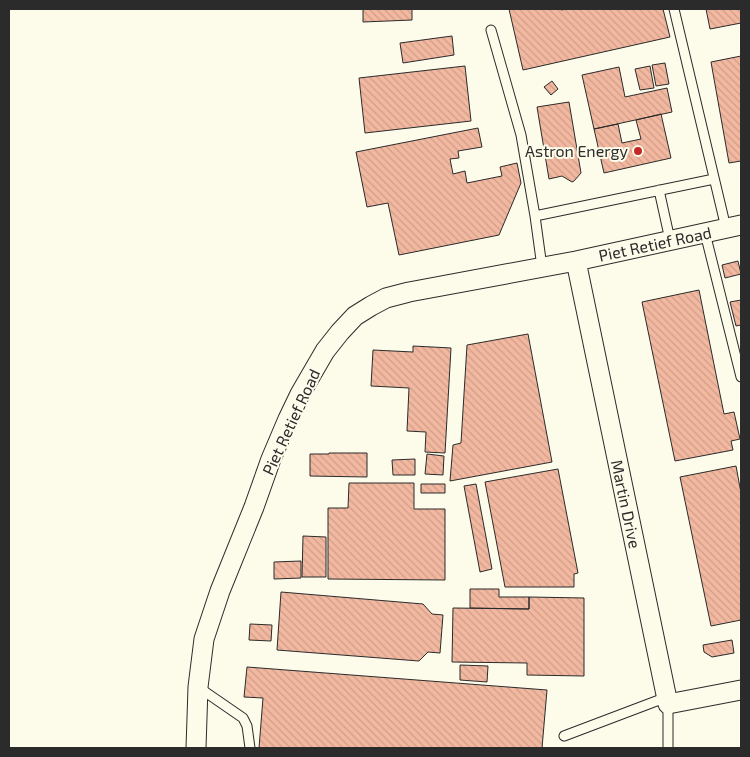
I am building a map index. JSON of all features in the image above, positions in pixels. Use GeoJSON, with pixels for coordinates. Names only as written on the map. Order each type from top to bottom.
{"type":"FeatureCollection","features":[{"type":"Feature","properties":{"kind":"street","name":"Piet Retief Road"},"geometry":{"type":"LineString","coordinates":[[196,748],[198,687],[204,639],[220,591],[271,459],[300,394],[325,351],[356,316],[386,298],[409,292],[576,261],[734,226]]}},
{"type":"Feature","properties":{"kind":"street","name":"Martin Drive"},"geometry":{"type":"LineString","coordinates":[[576,261],[667,700]]}},
{"type":"Feature","properties":{"kind":"street"},"geometry":{"type":"LineString","coordinates":[[667,700],[741,690]]}},
{"type":"Feature","properties":{"kind":"lane"},"geometry":{"type":"LineString","coordinates":[[674,9],[714,178],[734,226]]}},
{"type":"Feature","properties":{"kind":"lane"},"geometry":{"type":"LineString","coordinates":[[491,30],[521,135],[542,267]]}},
{"type":"Feature","properties":{"kind":"lane"},"geometry":{"type":"LineString","coordinates":[[535,216],[714,178]]}},
{"type":"Feature","properties":{"kind":"lane"},"geometry":{"type":"LineString","coordinates":[[659,190],[670,240]]}},
{"type":"Feature","properties":{"kind":"lane"},"geometry":{"type":"LineString","coordinates":[[705,233],[741,377]]}},
{"type":"Feature","properties":{"kind":"lane"},"geometry":{"type":"LineString","coordinates":[[198,687],[243,718],[250,748]]}},
{"type":"Feature","properties":{"kind":"lane"},"geometry":{"type":"LineString","coordinates":[[564,736],[667,700]]}},
{"type":"Feature","properties":{"kind":"lane","name":"Martin Drive"},"geometry":{"type":"LineString","coordinates":[[667,700],[668,748]]}},
{"type":"Feature","properties":{"kind":"building"},"geometry":{"type":"Polygon","coordinates":[[[363,9],[412,9],[412,20],[363,22],[363,9]]]}},
{"type":"Feature","properties":{"kind":"building"},"geometry":{"type":"Polygon","coordinates":[[[509,9],[663,9],[670,37],[523,70],[509,9]]]}},
{"type":"Feature","properties":{"kind":"building"},"geometry":{"type":"Polygon","coordinates":[[[706,9],[741,9],[741,23],[710,29],[706,9]]]}},
{"type":"Feature","properties":{"kind":"building"},"geometry":{"type":"Polygon","coordinates":[[[452,36],[454,55],[403,63],[400,43],[452,36]]]}},
{"type":"Feature","properties":{"kind":"building"},"geometry":{"type":"Polygon","coordinates":[[[741,56],[741,161],[729,163],[711,62],[741,56]]]}},
{"type":"Feature","properties":{"kind":"building"},"geometry":{"type":"Polygon","coordinates":[[[665,63],[669,84],[656,86],[652,65],[665,63]]]}},
{"type":"Feature","properties":{"kind":"building"},"geometry":{"type":"Polygon","coordinates":[[[465,66],[471,121],[365,133],[359,78],[465,66]]]}},
{"type":"Feature","properties":{"kind":"building"},"geometry":{"type":"Polygon","coordinates":[[[650,66],[654,88],[640,90],[635,69],[650,66]]]}},
{"type":"Feature","properties":{"kind":"building"},"geometry":{"type":"Polygon","coordinates":[[[619,67],[625,97],[667,88],[672,112],[594,129],[582,75],[619,67]]]}},
{"type":"Feature","properties":{"kind":"building"},"geometry":{"type":"Polygon","coordinates":[[[552,81],[558,89],[551,95],[544,87],[552,81]]]}},
{"type":"Feature","properties":{"kind":"building"},"geometry":{"type":"Polygon","coordinates":[[[569,102],[581,173],[572,182],[562,176],[549,179],[537,107],[569,102]]]}},
{"type":"Feature","properties":{"kind":"building"},"geometry":{"type":"Polygon","coordinates":[[[661,114],[671,158],[604,173],[594,129],[618,124],[622,143],[641,139],[636,120],[661,114]]]}},
{"type":"Feature","properties":{"kind":"building"},"geometry":{"type":"Polygon","coordinates":[[[478,128],[482,147],[458,151],[459,158],[450,159],[453,174],[465,171],[467,183],[502,176],[500,167],[517,163],[521,183],[499,235],[399,255],[388,203],[367,207],[356,152],[478,128]]]}},
{"type":"Feature","properties":{"kind":"building"},"geometry":{"type":"Polygon","coordinates":[[[738,261],[741,274],[725,278],[722,265],[738,261]]]}},
{"type":"Feature","properties":{"kind":"building"},"geometry":{"type":"Polygon","coordinates":[[[699,290],[724,414],[734,412],[740,439],[731,441],[733,450],[675,461],[642,302],[699,290]]]}},
{"type":"Feature","properties":{"kind":"building"},"geometry":{"type":"Polygon","coordinates":[[[741,300],[741,325],[736,326],[730,302],[741,300]]]}},
{"type":"Feature","properties":{"kind":"building"},"geometry":{"type":"Polygon","coordinates":[[[528,334],[552,462],[450,481],[453,445],[461,443],[467,345],[528,334]]]}},
{"type":"Feature","properties":{"kind":"building"},"geometry":{"type":"Polygon","coordinates":[[[413,346],[451,348],[445,453],[425,452],[426,432],[407,431],[409,388],[371,386],[373,350],[413,352],[413,346]]]}},
{"type":"Feature","properties":{"kind":"building"},"geometry":{"type":"Polygon","coordinates":[[[367,453],[367,477],[310,476],[310,454],[367,453]]]}},
{"type":"Feature","properties":{"kind":"building"},"geometry":{"type":"Polygon","coordinates":[[[427,454],[444,456],[443,475],[425,474],[427,454]]]}},
{"type":"Feature","properties":{"kind":"building"},"geometry":{"type":"Polygon","coordinates":[[[415,459],[415,475],[393,475],[392,460],[415,459]]]}},
{"type":"Feature","properties":{"kind":"building"},"geometry":{"type":"Polygon","coordinates":[[[736,466],[741,493],[741,620],[711,626],[680,477],[736,466]]]}},
{"type":"Feature","properties":{"kind":"building"},"geometry":{"type":"Polygon","coordinates":[[[558,469],[578,573],[574,574],[574,587],[505,587],[485,482],[558,469]]]}},
{"type":"Feature","properties":{"kind":"building"},"geometry":{"type":"Polygon","coordinates":[[[349,483],[414,483],[414,509],[445,509],[445,580],[328,579],[328,508],[348,508],[349,483]]]}},
{"type":"Feature","properties":{"kind":"building"},"geometry":{"type":"Polygon","coordinates":[[[421,484],[445,484],[445,493],[421,493],[421,484]]]}},
{"type":"Feature","properties":{"kind":"building"},"geometry":{"type":"Polygon","coordinates":[[[476,484],[492,569],[480,572],[464,486],[476,484]]]}},
{"type":"Feature","properties":{"kind":"building"},"geometry":{"type":"Polygon","coordinates":[[[303,536],[326,537],[326,577],[302,577],[303,536]]]}},
{"type":"Feature","properties":{"kind":"building"},"geometry":{"type":"Polygon","coordinates":[[[301,561],[301,578],[274,579],[274,562],[301,561]]]}},
{"type":"Feature","properties":{"kind":"building"},"geometry":{"type":"Polygon","coordinates":[[[470,589],[499,589],[499,597],[529,597],[529,609],[470,608],[470,589]]]}},
{"type":"Feature","properties":{"kind":"building"},"geometry":{"type":"Polygon","coordinates":[[[281,592],[423,604],[432,614],[443,615],[440,653],[428,652],[419,661],[277,650],[281,592]]]}},
{"type":"Feature","properties":{"kind":"building"},"geometry":{"type":"Polygon","coordinates":[[[529,597],[584,598],[584,676],[527,675],[527,663],[452,662],[453,608],[529,609],[529,597]]]}},
{"type":"Feature","properties":{"kind":"building"},"geometry":{"type":"Polygon","coordinates":[[[250,624],[272,625],[271,641],[249,640],[250,624]]]}},
{"type":"Feature","properties":{"kind":"building"},"geometry":{"type":"Polygon","coordinates":[[[732,640],[734,653],[712,657],[704,652],[703,645],[732,640]]]}},
{"type":"Feature","properties":{"kind":"building"},"geometry":{"type":"Polygon","coordinates":[[[460,665],[488,666],[487,682],[460,680],[460,665]]]}},
{"type":"Feature","properties":{"kind":"building"},"geometry":{"type":"Polygon","coordinates":[[[247,667],[547,690],[542,748],[259,748],[263,698],[244,697],[247,667]]]}},
{"type":"Feature","properties":{"kind":"place","name":"Astron Energy"},"geometry":{"type":"Point","coordinates":[638,151]}}]}
